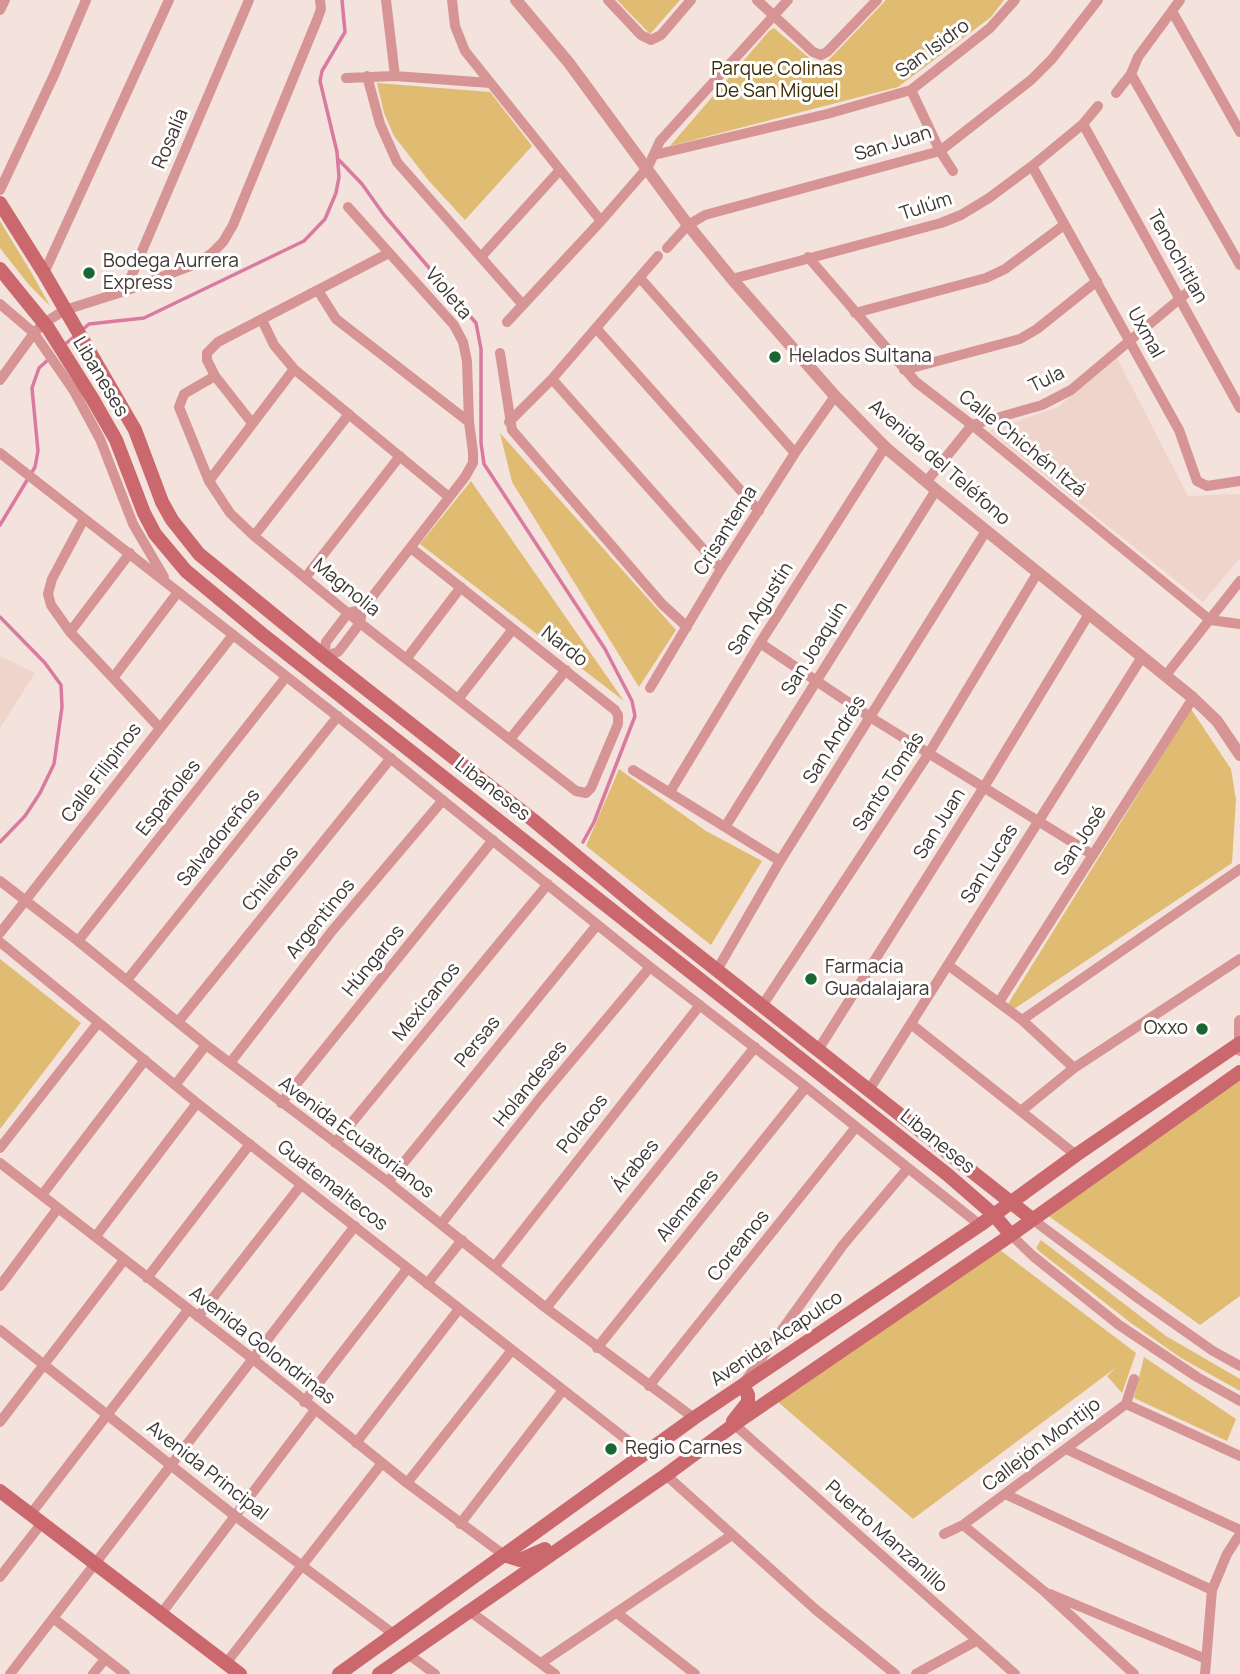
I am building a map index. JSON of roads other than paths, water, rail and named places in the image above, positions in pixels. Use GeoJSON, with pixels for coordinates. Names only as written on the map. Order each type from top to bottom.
{"type":"FeatureCollection","features":[{"type":"Feature","properties":{"kind":"main road"},"geometry":{"type":"LineString","coordinates":[[0,203],[67,313]]}},
{"type":"Feature","properties":{"kind":"main road"},"geometry":{"type":"LineString","coordinates":[[0,268],[42,328]]}},
{"type":"Feature","properties":{"kind":"main road","name":"Libaneses"},"geometry":{"type":"LineString","coordinates":[[67,313],[135,430],[162,502],[186,541],[216,569],[324,656],[1032,1219]]}},
{"type":"Feature","properties":{"kind":"main road","name":"Libaneses"},"geometry":{"type":"LineString","coordinates":[[42,328],[116,440],[144,513],[155,534],[186,571],[262,634],[948,1175],[994,1215],[1011,1235]]}},
{"type":"Feature","properties":{"kind":"main road"},"geometry":{"type":"LineString","coordinates":[[262,634],[269,631],[280,632],[313,657],[324,656],[322,664],[354,691],[354,706]]}},
{"type":"Feature","properties":{"kind":"main road","name":"Avenida Acapulco"},"geometry":{"type":"LineString","coordinates":[[340,1674],[694,1418],[980,1225],[1076,1155],[1240,1044]]}},
{"type":"Feature","properties":{"kind":"main road"},"geometry":{"type":"LineString","coordinates":[[379,1674],[1011,1235],[1240,1072]]}},
{"type":"Feature","properties":{"kind":"main road"},"geometry":{"type":"LineString","coordinates":[[879,1293],[888,1295],[893,1305],[882,1323]]}},
{"type":"Feature","properties":{"kind":"main road"},"geometry":{"type":"LineString","coordinates":[[735,1425],[734,1419],[748,1398],[743,1385]]}},
{"type":"Feature","properties":{"kind":"main road"},"geometry":{"type":"LineString","coordinates":[[0,1491],[240,1674]]}},
{"type":"Feature","properties":{"kind":"main road"},"geometry":{"type":"LineString","coordinates":[[504,1555],[514,1560],[528,1558],[572,1533],[581,1533]]}},
{"type":"Feature","properties":{"kind":"street"},"geometry":{"type":"LineString","coordinates":[[0,10],[5,0]]}},
{"type":"Feature","properties":{"kind":"street"},"geometry":{"type":"LineString","coordinates":[[0,190],[86,0]]}},
{"type":"Feature","properties":{"kind":"street"},"geometry":{"type":"LineString","coordinates":[[44,274],[130,91],[169,0]]}},
{"type":"Feature","properties":{"kind":"street","name":"Rosalía"},"geometry":{"type":"LineString","coordinates":[[125,291],[248,0]]}},
{"type":"Feature","properties":{"kind":"street"},"geometry":{"type":"LineString","coordinates":[[0,380],[42,328],[67,313],[198,263],[223,242],[233,225],[317,20],[321,9],[320,0]]}},
{"type":"Feature","properties":{"kind":"street"},"geometry":{"type":"LineString","coordinates":[[386,0],[395,76]]}},
{"type":"Feature","properties":{"kind":"street"},"geometry":{"type":"LineString","coordinates":[[452,0],[460,41],[559,171],[601,221]]}},
{"type":"Feature","properties":{"kind":"street","name":"Avenida del Teléfono"},"geometry":{"type":"LineString","coordinates":[[516,0],[569,63],[688,225],[835,396],[885,447],[931,486],[1193,698],[1217,721],[1240,755]]}},
{"type":"Feature","properties":{"kind":"street"},"geometry":{"type":"LineString","coordinates":[[608,0],[651,40],[661,34],[691,0]]}},
{"type":"Feature","properties":{"kind":"street"},"geometry":{"type":"LineString","coordinates":[[757,0],[813,52],[821,55],[877,0]]}},
{"type":"Feature","properties":{"kind":"street"},"geometry":{"type":"LineString","coordinates":[[507,322],[601,221],[648,167],[660,141],[788,0]]}},
{"type":"Feature","properties":{"kind":"street","name":"San Isidro"},"geometry":{"type":"LineString","coordinates":[[654,155],[827,114],[911,90],[990,28],[1015,0]]}},
{"type":"Feature","properties":{"kind":"street","name":"San Juan"},"geometry":{"type":"LineString","coordinates":[[688,225],[705,215],[940,151],[1031,80],[1052,59],[1098,0]]}},
{"type":"Feature","properties":{"kind":"street"},"geometry":{"type":"LineString","coordinates":[[1116,93],[1180,0]]}},
{"type":"Feature","properties":{"kind":"street"},"geometry":{"type":"LineString","coordinates":[[1172,11],[1240,132]]}},
{"type":"Feature","properties":{"kind":"street"},"geometry":{"type":"LineString","coordinates":[[1131,74],[1237,250],[1240,265]]}},
{"type":"Feature","properties":{"kind":"street"},"geometry":{"type":"LineString","coordinates":[[367,76],[380,124],[397,162],[523,305]]}},
{"type":"Feature","properties":{"kind":"street"},"geometry":{"type":"LineString","coordinates":[[346,78],[395,76],[491,83]]}},
{"type":"Feature","properties":{"kind":"street"},"geometry":{"type":"LineString","coordinates":[[911,90],[940,151],[953,171]]}},
{"type":"Feature","properties":{"kind":"street","name":"Tulúm"},"geometry":{"type":"LineString","coordinates":[[732,279],[951,220],[974,208],[1032,166],[1083,124],[1098,106]]}},
{"type":"Feature","properties":{"kind":"street","name":"Tenochitlan"},"geometry":{"type":"LineString","coordinates":[[1083,124],[1240,408]]}},
{"type":"Feature","properties":{"kind":"street","name":"Uxmal"},"geometry":{"type":"LineString","coordinates":[[1032,166],[1179,430],[1197,481],[1207,486],[1240,481]]}},
{"type":"Feature","properties":{"kind":"street"},"geometry":{"type":"LineString","coordinates":[[481,257],[559,171]]}},
{"type":"Feature","properties":{"kind":"street","name":"Violeta"},"geometry":{"type":"LineString","coordinates":[[348,206],[454,325],[463,342],[468,368],[473,458],[471,468],[449,497]]}},
{"type":"Feature","properties":{"kind":"street"},"geometry":{"type":"LineString","coordinates":[[667,248],[688,225]]}},
{"type":"Feature","properties":{"kind":"street"},"geometry":{"type":"LineString","coordinates":[[855,313],[986,278],[1005,269],[1064,225]]}},
{"type":"Feature","properties":{"kind":"street"},"geometry":{"type":"LineString","coordinates":[[252,423],[215,376],[207,360],[207,353],[218,342],[319,292],[389,253]]}},
{"type":"Feature","properties":{"kind":"street"},"geometry":{"type":"LineString","coordinates":[[509,422],[552,379],[657,256]]}},
{"type":"Feature","properties":{"kind":"street","name":"Calle Chichén Itzá"},"geometry":{"type":"LineString","coordinates":[[808,257],[916,382],[1210,620]]}},
{"type":"Feature","properties":{"kind":"street"},"geometry":{"type":"LineString","coordinates":[[640,278],[795,453]]}},
{"type":"Feature","properties":{"kind":"street"},"geometry":{"type":"LineString","coordinates":[[904,370],[1020,339],[1037,329],[1097,281]]}},
{"type":"Feature","properties":{"kind":"street","name":"Tula"},"geometry":{"type":"LineString","coordinates":[[972,425],[1056,399],[1086,379],[1195,286]]}},
{"type":"Feature","properties":{"kind":"street"},"geometry":{"type":"LineString","coordinates":[[319,292],[336,319],[469,422]]}},
{"type":"Feature","properties":{"kind":"street"},"geometry":{"type":"LineString","coordinates":[[0,304],[42,328]]}},
{"type":"Feature","properties":{"kind":"street"},"geometry":{"type":"LineString","coordinates":[[262,320],[274,345],[294,369],[449,497],[362,610],[360,623],[338,652],[324,656],[327,642],[348,613],[362,610]]}},
{"type":"Feature","properties":{"kind":"street"},"geometry":{"type":"LineString","coordinates":[[42,328],[46,351],[65,365],[133,524],[169,584]]}},
{"type":"Feature","properties":{"kind":"street"},"geometry":{"type":"LineString","coordinates":[[596,328],[759,512]]}},
{"type":"Feature","properties":{"kind":"street"},"geometry":{"type":"LineString","coordinates":[[500,353],[512,430],[662,604],[687,627]]}},
{"type":"Feature","properties":{"kind":"street"},"geometry":{"type":"LineString","coordinates":[[209,481],[294,369]]}},
{"type":"Feature","properties":{"kind":"street","name":"Magnolia"},"geometry":{"type":"LineString","coordinates":[[215,376],[184,394],[179,407],[209,481],[230,513],[305,579],[576,790]]}},
{"type":"Feature","properties":{"kind":"street"},"geometry":{"type":"LineString","coordinates":[[552,379],[722,569]]}},
{"type":"Feature","properties":{"kind":"street","name":"Crisantema"},"geometry":{"type":"LineString","coordinates":[[650,688],[795,453],[835,396]]}},
{"type":"Feature","properties":{"kind":"street"},"geometry":{"type":"LineString","coordinates":[[254,536],[349,414]]}},
{"type":"Feature","properties":{"kind":"street"},"geometry":{"type":"LineString","coordinates":[[931,486],[972,425]]}},
{"type":"Feature","properties":{"kind":"street","name":"San Agustín"},"geometry":{"type":"LineString","coordinates":[[670,792],[760,643],[885,447]]}},
{"type":"Feature","properties":{"kind":"street","name":"Libaneses"},"geometry":{"type":"LineString","coordinates":[[0,453],[338,716],[597,925],[755,1046],[980,1225]]}},
{"type":"Feature","properties":{"kind":"street"},"geometry":{"type":"LineString","coordinates":[[305,579],[400,456]]}},
{"type":"Feature","properties":{"kind":"street","name":"San Joaquín"},"geometry":{"type":"LineString","coordinates":[[725,827],[931,486]]}},
{"type":"Feature","properties":{"kind":"street"},"geometry":{"type":"LineString","coordinates":[[84,519],[52,579],[48,594],[51,606],[70,632],[159,727]]}},
{"type":"Feature","properties":{"kind":"street","name":"San Andrés"},"geometry":{"type":"LineString","coordinates":[[716,970],[780,860],[986,531]]}},
{"type":"Feature","properties":{"kind":"street","name":"Nardo"},"geometry":{"type":"LineString","coordinates":[[411,548],[610,705],[619,719],[591,788],[586,793],[576,790]]}},
{"type":"Feature","properties":{"kind":"street"},"geometry":{"type":"LineString","coordinates":[[70,632],[130,553]]}},
{"type":"Feature","properties":{"kind":"street","name":"Santo Tomás"},"geometry":{"type":"LineString","coordinates":[[762,1006],[929,753],[1038,572]]}},
{"type":"Feature","properties":{"kind":"street"},"geometry":{"type":"LineString","coordinates":[[1166,675],[1240,581]]}},
{"type":"Feature","properties":{"kind":"street"},"geometry":{"type":"LineString","coordinates":[[407,658],[461,587]]}},
{"type":"Feature","properties":{"kind":"street"},"geometry":{"type":"LineString","coordinates":[[113,678],[178,592]]}},
{"type":"Feature","properties":{"kind":"street","name":"San Juan"},"geometry":{"type":"LineString","coordinates":[[818,1050],[985,787],[1089,614]]}},
{"type":"Feature","properties":{"kind":"street"},"geometry":{"type":"LineString","coordinates":[[1210,620],[1240,624]]}},
{"type":"Feature","properties":{"kind":"street"},"geometry":{"type":"LineString","coordinates":[[459,698],[513,629]]}},
{"type":"Feature","properties":{"kind":"street","name":"Calle Filipinos"},"geometry":{"type":"LineString","coordinates":[[0,933],[233,635]]}},
{"type":"Feature","properties":{"kind":"street"},"geometry":{"type":"LineString","coordinates":[[760,643],[815,682],[1093,855]]}},
{"type":"Feature","properties":{"kind":"street","name":"San Lucas"},"geometry":{"type":"LineString","coordinates":[[869,1090],[1142,657]]}},
{"type":"Feature","properties":{"kind":"street"},"geometry":{"type":"LineString","coordinates":[[510,740],[566,670]]}},
{"type":"Feature","properties":{"kind":"street","name":"Españoles"},"geometry":{"type":"LineString","coordinates":[[78,941],[286,677]]}},
{"type":"Feature","properties":{"kind":"street","name":"San José"},"geometry":{"type":"LineString","coordinates":[[999,1002],[1193,698]]}},
{"type":"Feature","properties":{"kind":"street","name":"Salvadoreños"},"geometry":{"type":"LineString","coordinates":[[127,980],[338,716]]}},
{"type":"Feature","properties":{"kind":"street","name":"Chilenos"},"geometry":{"type":"LineString","coordinates":[[178,1022],[391,758]]}},
{"type":"Feature","properties":{"kind":"street"},"geometry":{"type":"LineString","coordinates":[[633,770],[780,860]]}},
{"type":"Feature","properties":{"kind":"street","name":"Argentinos"},"geometry":{"type":"LineString","coordinates":[[230,1063],[332,931],[443,800]]}},
{"type":"Feature","properties":{"kind":"street","name":"Húngaros"},"geometry":{"type":"LineString","coordinates":[[281,1103],[493,840]]}},
{"type":"Feature","properties":{"kind":"street"},"geometry":{"type":"LineString","coordinates":[[1021,1020],[1240,869]]}},
{"type":"Feature","properties":{"kind":"street","name":"Avenida Ecuatorianos"},"geometry":{"type":"LineString","coordinates":[[0,881],[206,1045],[388,1182],[597,1348],[694,1418]]}},
{"type":"Feature","properties":{"kind":"street","name":"Mexicanos"},"geometry":{"type":"LineString","coordinates":[[335,1143],[548,884]]}},
{"type":"Feature","properties":{"kind":"street","name":"Persas"},"geometry":{"type":"LineString","coordinates":[[388,1182],[597,925]]}},
{"type":"Feature","properties":{"kind":"street","name":"Guatemaltecos"},"geometry":{"type":"LineString","coordinates":[[0,942],[301,1185],[645,1454]]}},
{"type":"Feature","properties":{"kind":"street"},"geometry":{"type":"LineString","coordinates":[[1021,1111],[1074,1068],[1240,958]]}},
{"type":"Feature","properties":{"kind":"street"},"geometry":{"type":"LineString","coordinates":[[948,964],[1021,1020],[1074,1068]]}},
{"type":"Feature","properties":{"kind":"street","name":"Holandeses"},"geometry":{"type":"LineString","coordinates":[[441,1224],[541,1097],[650,967]]}},
{"type":"Feature","properties":{"kind":"street","name":"Polacos"},"geometry":{"type":"LineString","coordinates":[[495,1266],[700,1005]]}},
{"type":"Feature","properties":{"kind":"street"},"geometry":{"type":"LineString","coordinates":[[1240,1021],[1240,1050]]}},
{"type":"Feature","properties":{"kind":"street"},"geometry":{"type":"LineString","coordinates":[[0,1148],[97,1023]]}},
{"type":"Feature","properties":{"kind":"street"},"geometry":{"type":"LineString","coordinates":[[911,1024],[1076,1155]]}},
{"type":"Feature","properties":{"kind":"street"},"geometry":{"type":"LineString","coordinates":[[176,1084],[206,1045]]}},
{"type":"Feature","properties":{"kind":"street","name":"Árabes"},"geometry":{"type":"LineString","coordinates":[[546,1308],[755,1046]]}},
{"type":"Feature","properties":{"kind":"street"},"geometry":{"type":"LineString","coordinates":[[42,1195],[145,1060]]}},
{"type":"Feature","properties":{"kind":"street","name":"Alemanes"},"geometry":{"type":"LineString","coordinates":[[597,1348],[806,1087]]}},
{"type":"Feature","properties":{"kind":"street"},"geometry":{"type":"LineString","coordinates":[[96,1236],[197,1102]]}},
{"type":"Feature","properties":{"kind":"street","name":"Coreanos"},"geometry":{"type":"LineString","coordinates":[[649,1386],[856,1127]]}},
{"type":"Feature","properties":{"kind":"street"},"geometry":{"type":"LineString","coordinates":[[894,1157],[905,1141]]}},
{"type":"Feature","properties":{"kind":"street"},"geometry":{"type":"LineString","coordinates":[[147,1278],[250,1144]]}},
{"type":"Feature","properties":{"kind":"street","name":"Avenida Golondrinas"},"geometry":{"type":"LineString","coordinates":[[0,1163],[253,1359],[407,1483],[504,1555]]}},
{"type":"Feature","properties":{"kind":"street"},"geometry":{"type":"LineString","coordinates":[[743,1385],[843,1245],[908,1168]]}},
{"type":"Feature","properties":{"kind":"street"},"geometry":{"type":"LineString","coordinates":[[0,1577],[36,1519],[108,1415],[301,1185]]}},
{"type":"Feature","properties":{"kind":"street"},"geometry":{"type":"LineString","coordinates":[[0,1286],[58,1208]]}},
{"type":"Feature","properties":{"kind":"street"},"geometry":{"type":"LineString","coordinates":[[1032,1219],[1139,1300],[1213,1351],[1240,1366]]}},
{"type":"Feature","properties":{"kind":"street"},"geometry":{"type":"LineString","coordinates":[[10,1674],[355,1226]]}},
{"type":"Feature","properties":{"kind":"street"},"geometry":{"type":"LineString","coordinates":[[1011,1235],[1119,1325],[1197,1377],[1240,1401]]}},
{"type":"Feature","properties":{"kind":"street"},"geometry":{"type":"LineString","coordinates":[[427,1284],[462,1240]]}},
{"type":"Feature","properties":{"kind":"street"},"geometry":{"type":"LineString","coordinates":[[0,1422],[124,1260]]}},
{"type":"Feature","properties":{"kind":"street"},"geometry":{"type":"LineString","coordinates":[[304,1402],[407,1269]]}},
{"type":"Feature","properties":{"kind":"street"},"geometry":{"type":"LineString","coordinates":[[356,1443],[459,1309]]}},
{"type":"Feature","properties":{"kind":"street","name":"Avenida Principal"},"geometry":{"type":"LineString","coordinates":[[0,1330],[170,1466],[394,1635]]}},
{"type":"Feature","properties":{"kind":"street"},"geometry":{"type":"LineString","coordinates":[[407,1483],[512,1350]]}},
{"type":"Feature","properties":{"kind":"street"},"geometry":{"type":"LineString","coordinates":[[1126,1404],[1134,1379]]}},
{"type":"Feature","properties":{"kind":"street"},"geometry":{"type":"LineString","coordinates":[[460,1524],[563,1390]]}},
{"type":"Feature","properties":{"kind":"street","name":"Callejón Montijo"},"geometry":{"type":"LineString","coordinates":[[944,1534],[963,1525],[1126,1404],[1240,1456]]}},
{"type":"Feature","properties":{"kind":"street"},"geometry":{"type":"LineString","coordinates":[[161,1614],[315,1410]]}},
{"type":"Feature","properties":{"kind":"street","name":"Puerto Manzanillo"},"geometry":{"type":"LineString","coordinates":[[735,1425],[1015,1674]]}},
{"type":"Feature","properties":{"kind":"street"},"geometry":{"type":"LineString","coordinates":[[1066,1449],[1240,1532],[1227,1553],[1212,1590],[1205,1674]]}},
{"type":"Feature","properties":{"kind":"street"},"geometry":{"type":"LineString","coordinates":[[227,1662],[382,1463]]}},
{"type":"Feature","properties":{"kind":"street"},"geometry":{"type":"LineString","coordinates":[[666,1475],[815,1609],[895,1674]]}},
{"type":"Feature","properties":{"kind":"street"},"geometry":{"type":"LineString","coordinates":[[1005,1494],[1212,1590]]}},
{"type":"Feature","properties":{"kind":"street"},"geometry":{"type":"LineString","coordinates":[[963,1525],[1045,1592],[1135,1674]]}},
{"type":"Feature","properties":{"kind":"street"},"geometry":{"type":"LineString","coordinates":[[541,1664],[733,1535]]}},
{"type":"Feature","properties":{"kind":"street"},"geometry":{"type":"LineString","coordinates":[[1045,1592],[1206,1658]]}},
{"type":"Feature","properties":{"kind":"street"},"geometry":{"type":"LineString","coordinates":[[468,1610],[555,1674]]}},
{"type":"Feature","properties":{"kind":"street"},"geometry":{"type":"LineString","coordinates":[[617,1613],[695,1674]]}},
{"type":"Feature","properties":{"kind":"street"},"geometry":{"type":"LineString","coordinates":[[53,1618],[125,1674]]}},
{"type":"Feature","properties":{"kind":"street"},"geometry":{"type":"LineString","coordinates":[[916,1674],[976,1641]]}},
{"type":"Feature","properties":{"kind":"street"},"geometry":{"type":"LineString","coordinates":[[408,1654],[435,1674]]}},
{"type":"Feature","properties":{"kind":"street"},"geometry":{"type":"LineString","coordinates":[[93,1674],[105,1659]]}},
{"type":"Feature","properties":{"kind":"waterway"},"geometry":{"type":"LineString","coordinates":[[82,330],[89,324],[144,318],[304,241],[325,219],[336,193],[339,177],[337,152],[320,81],[322,71],[345,32],[342,0]]}},
{"type":"Feature","properties":{"kind":"waterway"},"geometry":{"type":"LineString","coordinates":[[338,159],[362,184],[384,215],[476,323],[481,349],[481,443],[484,464],[605,649],[632,701],[635,716],[594,822],[583,842]]}},
{"type":"Feature","properties":{"kind":"waterway"},"geometry":{"type":"LineString","coordinates":[[63,346],[76,335]]}},
{"type":"Feature","properties":{"kind":"waterway"},"geometry":{"type":"LineString","coordinates":[[0,525],[35,467],[38,451],[32,388],[39,368],[50,358]]}},
{"type":"Feature","properties":{"kind":"waterway"},"geometry":{"type":"LineString","coordinates":[[0,617],[45,663],[61,685],[62,707],[54,764],[25,816],[0,842]]}},
{"type":"Feature","properties":{"kind":"place","name":"Bodega Aurrera Express"},"geometry":{"type":"Point","coordinates":[89,273]}},
{"type":"Feature","properties":{"kind":"place","name":"Helados Sultana"},"geometry":{"type":"Point","coordinates":[775,357]}},
{"type":"Feature","properties":{"kind":"place","name":"Farmacia Guadalajara"},"geometry":{"type":"Point","coordinates":[811,979]}},
{"type":"Feature","properties":{"kind":"place","name":"Oxxo"},"geometry":{"type":"Point","coordinates":[1202,1029]}},
{"type":"Feature","properties":{"kind":"place","name":"Regio Carnes"},"geometry":{"type":"Point","coordinates":[611,1449]}},
{"type":"Feature","properties":{"kind":"park label","name":"Parque Colinas De San Miguel"},"geometry":{"type":"Point","coordinates":[777,81]}}]}
